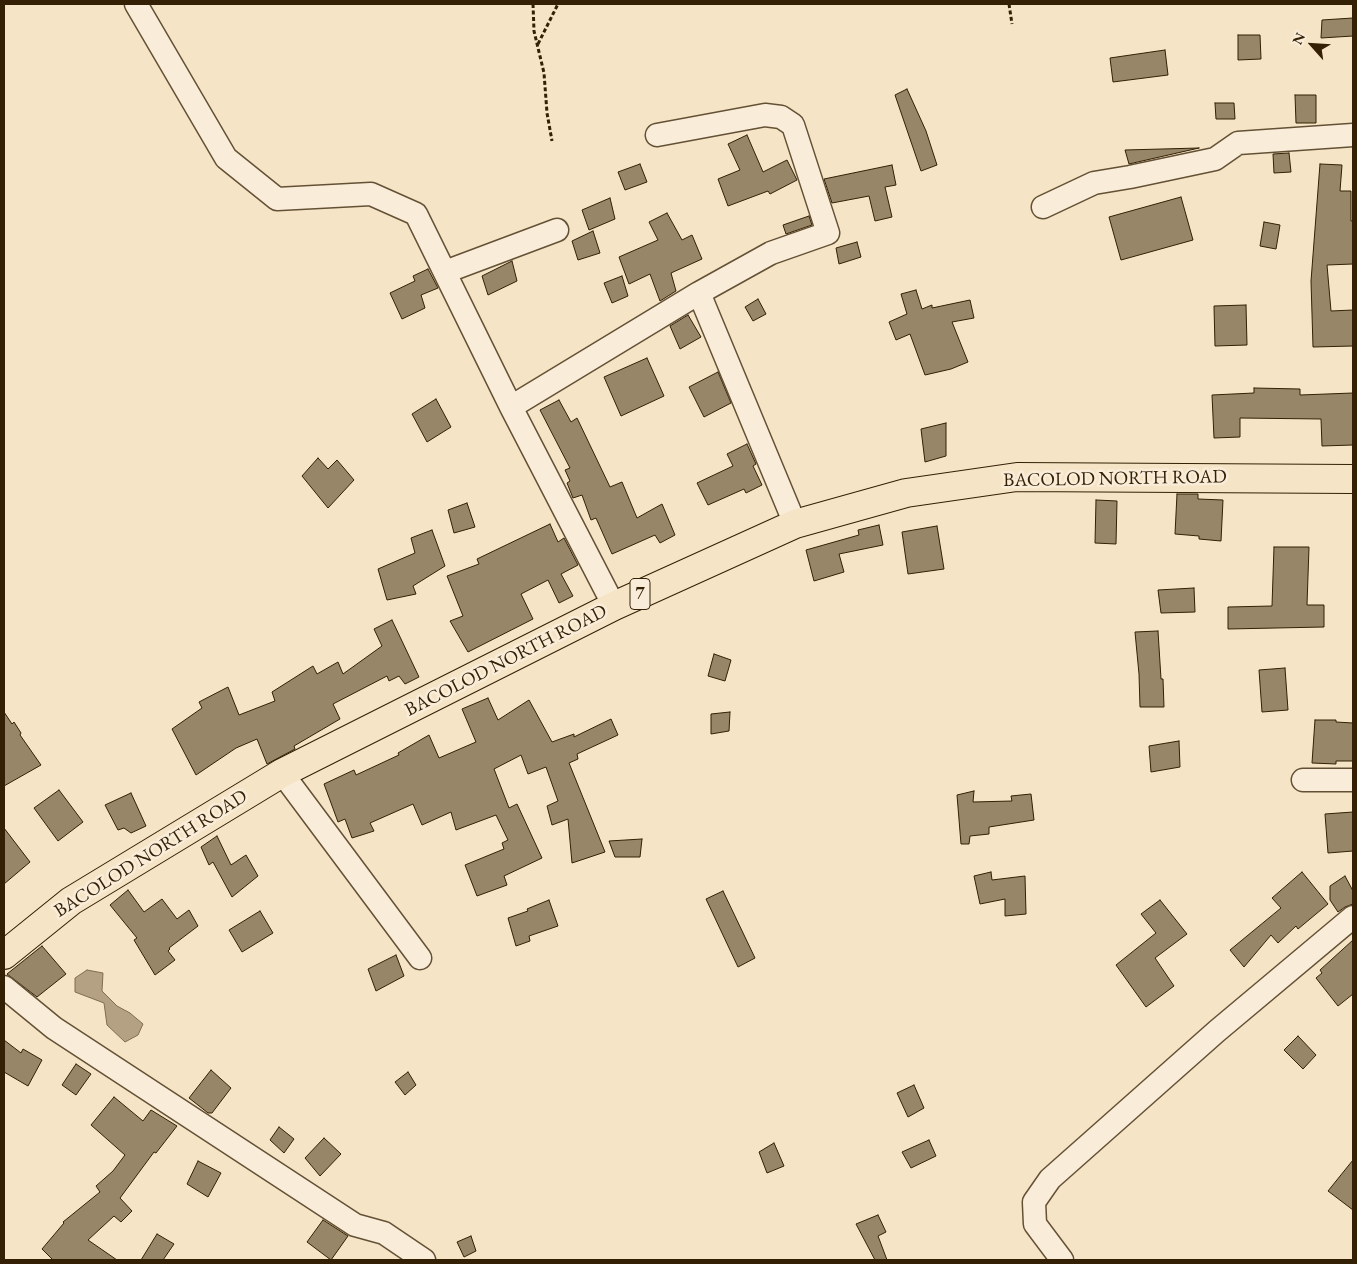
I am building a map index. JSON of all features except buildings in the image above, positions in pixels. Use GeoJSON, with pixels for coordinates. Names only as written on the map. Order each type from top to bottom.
{"type":"FeatureCollection","features":[{"type":"Feature","properties":{"kind":"highway","name":"BACOLOD NORTH ROAD"},"geometry":{"type":"LineString","coordinates":[[4,955],[71,901],[282,773],[614,606],[795,524],[906,493],[1017,477],[1353,478]]}},
{"type":"Feature","properties":{"kind":"street"},"geometry":{"type":"LineString","coordinates":[[136,4],[226,158],[277,199],[371,194],[416,214],[614,606]]}},
{"type":"Feature","properties":{"kind":"street"},"geometry":{"type":"LineString","coordinates":[[512,407],[699,293],[771,253],[828,233],[793,125],[781,117],[765,115],[657,135]]}},
{"type":"Feature","properties":{"kind":"street"},"geometry":{"type":"LineString","coordinates":[[1043,207],[1094,183],[1215,159],[1238,143],[1353,135]]}},
{"type":"Feature","properties":{"kind":"street"},"geometry":{"type":"LineString","coordinates":[[445,272],[557,230]]}},
{"type":"Feature","properties":{"kind":"street"},"geometry":{"type":"LineString","coordinates":[[699,293],[795,524]]}},
{"type":"Feature","properties":{"kind":"street"},"geometry":{"type":"LineString","coordinates":[[282,773],[420,958]]}},
{"type":"Feature","properties":{"kind":"street"},"geometry":{"type":"LineString","coordinates":[[1303,780],[1353,780]]}},
{"type":"Feature","properties":{"kind":"street"},"geometry":{"type":"LineString","coordinates":[[1062,1260],[1035,1224],[1034,1202],[1050,1179],[1217,1031],[1353,916]]}},
{"type":"Feature","properties":{"kind":"street"},"geometry":{"type":"LineString","coordinates":[[4,987],[54,1028],[347,1220],[355,1225],[384,1233],[424,1260]]}},
{"type":"Feature","properties":{"kind":"path"},"geometry":{"type":"LineString","coordinates":[[533,4],[534,31],[544,74],[547,114],[552,142]]}},
{"type":"Feature","properties":{"kind":"path"},"geometry":{"type":"LineString","coordinates":[[537,44],[558,4]]}},
{"type":"Feature","properties":{"kind":"path"},"geometry":{"type":"LineString","coordinates":[[1009,4],[1012,24]]}},
{"type":"Feature","properties":{"kind":"shaded area"},"geometry":{"type":"Polygon","coordinates":[[[87,970],[103,973],[102,991],[117,1006],[130,1013],[143,1024],[138,1035],[125,1042],[107,1025],[104,1003],[75,992],[75,978],[87,970]]]}}]}
